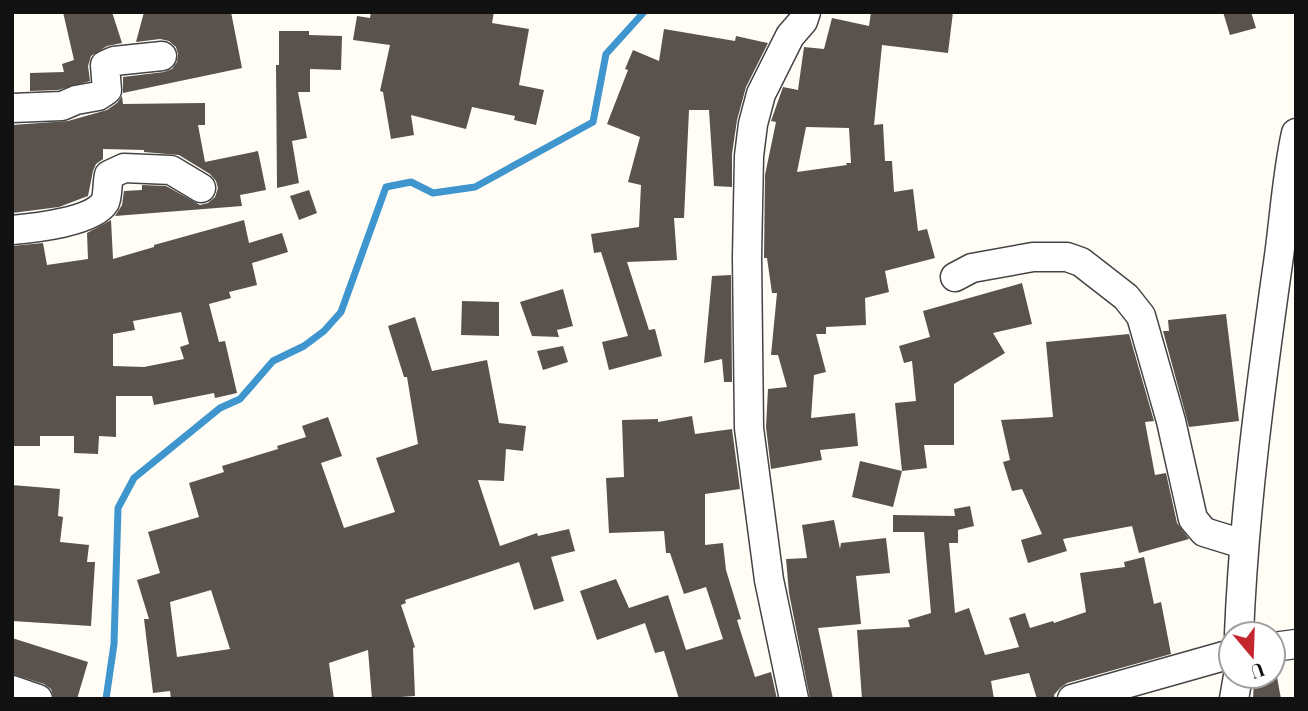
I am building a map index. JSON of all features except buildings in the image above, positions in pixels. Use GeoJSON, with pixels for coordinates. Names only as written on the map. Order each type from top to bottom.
{"type":"FeatureCollection","features":[{"type":"Feature","properties":{"kind":"street"},"geometry":{"type":"LineString","coordinates":[[794,699],[769,580],[749,428],[747,257],[749,156],[753,124],[761,94],[790,36],[806,12]]}},
{"type":"Feature","properties":{"kind":"street"},"geometry":{"type":"LineString","coordinates":[[12,108],[55,107],[94,97],[107,90],[104,65],[114,61],[162,56]]}},
{"type":"Feature","properties":{"kind":"street"},"geometry":{"type":"LineString","coordinates":[[1240,620],[1243,544],[1259,397],[1290,160],[1296,134]]}},
{"type":"Feature","properties":{"kind":"street"},"geometry":{"type":"LineString","coordinates":[[12,230],[66,221],[94,212],[106,201],[109,175],[124,168],[171,170],[201,188]]}},
{"type":"Feature","properties":{"kind":"street"},"geometry":{"type":"LineString","coordinates":[[955,277],[972,268],[1033,257],[1067,257],[1081,262],[1126,296],[1141,316],[1171,421],[1193,519],[1204,532],[1243,544]]}},
{"type":"Feature","properties":{"kind":"street"},"geometry":{"type":"LineString","coordinates":[[1072,699],[1217,658]]}},
{"type":"Feature","properties":{"kind":"street"},"geometry":{"type":"LineString","coordinates":[[12,690],[38,699]]}},
{"type":"Feature","properties":{"kind":"waterway"},"geometry":{"type":"LineString","coordinates":[[106,699],[114,644],[118,508],[134,478],[220,408],[240,399],[273,361],[304,346],[324,331],[341,312],[386,187],[411,182],[433,193],[475,187],[593,122],[606,54],[644,12]]}}]}
